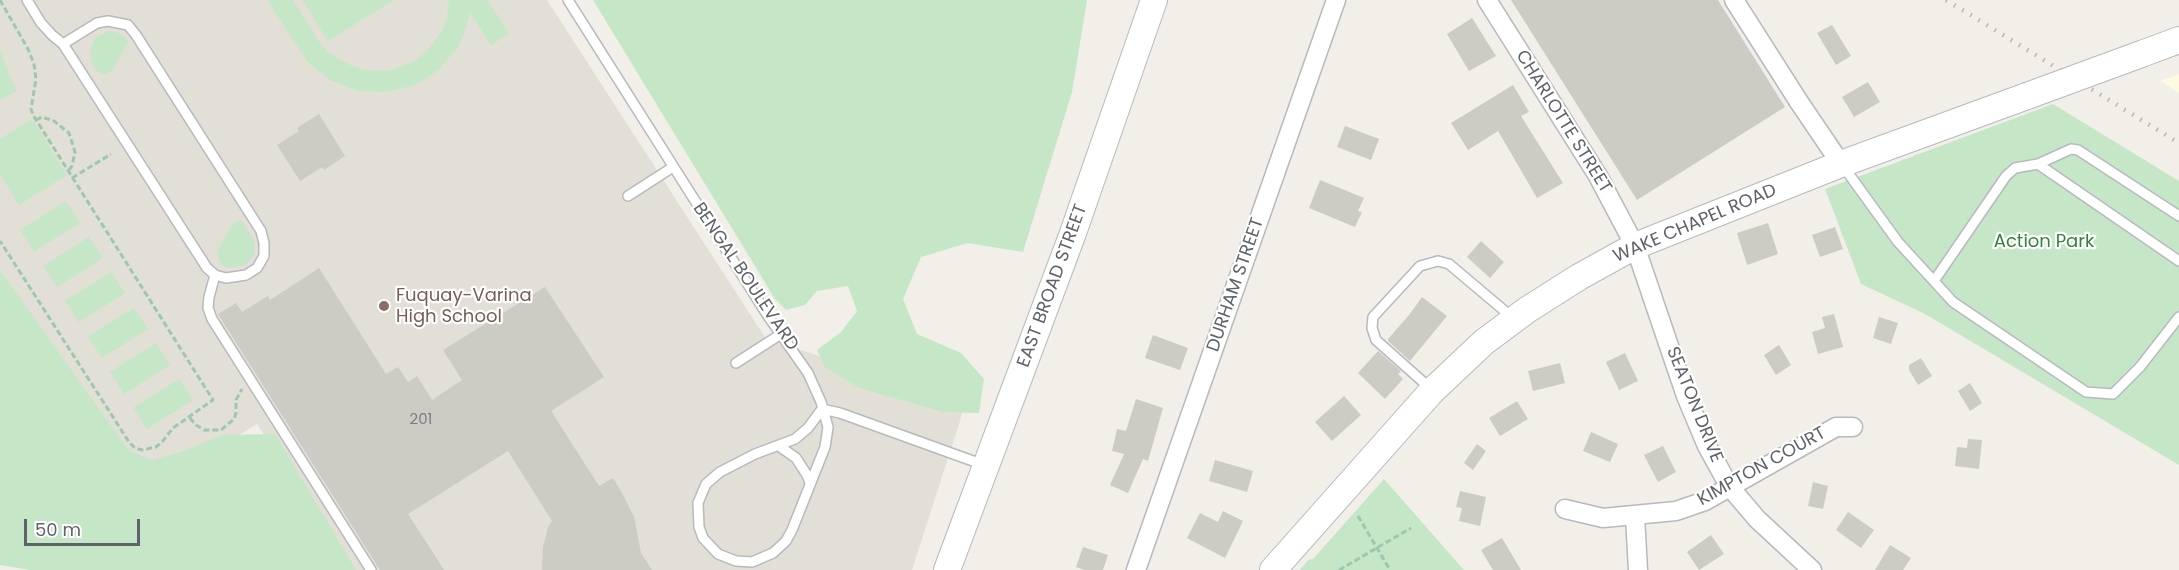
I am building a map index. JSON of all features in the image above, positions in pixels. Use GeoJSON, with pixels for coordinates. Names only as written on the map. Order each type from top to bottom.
{"type":"FeatureCollection","features":[{"type":"Feature","properties":{"kind":"main road","name":"EAST BROAD STREET"},"geometry":{"type":"LineString","coordinates":[[947,570],[1073,233],[1154,0]]}},
{"type":"Feature","properties":{"kind":"main road","name":"WAKE CHAPEL ROAD"},"geometry":{"type":"LineString","coordinates":[[1273,570],[1432,391],[1484,342],[1578,277],[1635,246],[1841,164],[2179,40]]}},
{"type":"Feature","properties":{"kind":"street","name":"DURHAM STREET"},"geometry":{"type":"LineString","coordinates":[[1136,570],[1336,0]]}},
{"type":"Feature","properties":{"kind":"street","name":"CHARLOTTE STREET"},"geometry":{"type":"LineString","coordinates":[[1487,0],[1598,176],[1635,246]]}},
{"type":"Feature","properties":{"kind":"street"},"geometry":{"type":"LineString","coordinates":[[1734,0],[1798,102],[1841,164]]}},
{"type":"Feature","properties":{"kind":"street","name":"SEATON DRIVE"},"geometry":{"type":"LineString","coordinates":[[1635,246],[1686,396],[1707,446],[1729,486],[1758,519],[1812,570]]}},
{"type":"Feature","properties":{"kind":"street","name":"KIMPTON COURT"},"geometry":{"type":"LineString","coordinates":[[1565,509],[1603,518],[1676,511],[1705,501],[1836,427],[1853,427]]}},
{"type":"Feature","properties":{"kind":"street"},"geometry":{"type":"LineString","coordinates":[[1635,516],[1638,570]]}},
{"type":"Feature","properties":{"kind":"lane"},"geometry":{"type":"LineString","coordinates":[[27,0],[41,23],[63,44],[200,258],[215,275],[235,278],[246,275],[257,268],[264,256],[261,231],[136,35],[128,26],[108,21],[98,23],[63,44]]}},
{"type":"Feature","properties":{"kind":"lane","name":"BENGAL BOULEVARD"},"geometry":{"type":"LineString","coordinates":[[568,0],[673,167],[815,384],[828,427],[821,458],[810,483]]}},
{"type":"Feature","properties":{"kind":"lane"},"geometry":{"type":"LineString","coordinates":[[1934,281],[2006,176],[2016,168],[2038,164],[2071,149],[2078,150],[2179,216]]}},
{"type":"Feature","properties":{"kind":"lane"},"geometry":{"type":"LineString","coordinates":[[1841,164],[1898,242],[1953,302],[2086,392],[2113,394],[2140,367],[2179,317]]}},
{"type":"Feature","properties":{"kind":"lane"},"geometry":{"type":"LineString","coordinates":[[2038,164],[2179,261]]}},
{"type":"Feature","properties":{"kind":"lane"},"geometry":{"type":"LineString","coordinates":[[628,196],[673,167]]}},
{"type":"Feature","properties":{"kind":"lane"},"geometry":{"type":"LineString","coordinates":[[1432,391],[1376,340],[1372,328],[1373,317],[1420,266],[1438,261],[1449,264],[1515,319]]}},
{"type":"Feature","properties":{"kind":"lane"},"geometry":{"type":"LineString","coordinates":[[215,275],[208,308],[212,319],[371,570]]}},
{"type":"Feature","properties":{"kind":"lane"},"geometry":{"type":"LineString","coordinates":[[736,363],[781,334]]}},
{"type":"Feature","properties":{"kind":"lane"},"geometry":{"type":"LineString","coordinates":[[779,446],[796,459],[810,483],[786,541],[773,553],[752,562],[736,561],[718,554],[710,546],[699,527],[698,503],[706,484],[720,472],[802,435],[822,409],[840,412],[986,466]]}},
{"type":"Feature","properties":{"kind":"path"},"geometry":{"type":"LineString","coordinates":[[0,0],[34,64],[36,89],[31,109],[36,120],[213,400],[173,428],[156,447],[142,450],[135,448],[0,241]]}},
{"type":"Feature","properties":{"kind":"path"},"geometry":{"type":"LineString","coordinates":[[36,120],[42,117],[54,121],[69,133],[75,152],[72,166],[68,171]]}},
{"type":"Feature","properties":{"kind":"path"},"geometry":{"type":"LineString","coordinates":[[72,178],[111,154]]}},
{"type":"Feature","properties":{"kind":"path"},"geometry":{"type":"LineString","coordinates":[[190,418],[204,430],[221,430],[234,419],[237,394],[246,386]]}},
{"type":"Feature","properties":{"kind":"path"},"geometry":{"type":"LineString","coordinates":[[1358,516],[1390,570]]}},
{"type":"Feature","properties":{"kind":"path"},"geometry":{"type":"LineString","coordinates":[[1338,570],[1411,528]]}},
{"type":"Feature","properties":{"kind":"shaded area","name":"Fuquay-Varina High School"},"geometry":{"type":"Polygon","coordinates":[[[0,0],[547,0],[766,339],[966,402],[912,570],[349,570],[257,424],[147,492],[0,273],[0,0]]]}},
{"type":"Feature","properties":{"kind":"shaded area"},"geometry":{"type":"Polygon","coordinates":[[[2179,74],[2179,93],[2160,81],[2179,74]]]}},
{"type":"Feature","properties":{"kind":"green space"},"geometry":{"type":"Polygon","coordinates":[[[267,0],[293,0],[320,43],[329,53],[352,66],[365,70],[391,70],[416,60],[426,52],[442,31],[447,18],[449,0],[488,0],[509,34],[491,45],[470,12],[458,47],[439,69],[427,78],[415,85],[386,92],[357,91],[330,80],[307,61],[267,0]]]}},
{"type":"Feature","properties":{"kind":"green space"},"geometry":{"type":"Polygon","coordinates":[[[302,0],[394,0],[328,41],[302,0]]]}},
{"type":"Feature","properties":{"kind":"green space"},"geometry":{"type":"Polygon","coordinates":[[[593,0],[1087,0],[1072,92],[1023,252],[968,243],[921,257],[903,299],[917,334],[961,353],[984,379],[979,413],[943,412],[859,388],[825,367],[817,350],[841,332],[857,311],[848,286],[817,291],[805,305],[786,310],[775,299],[593,0]]]}},
{"type":"Feature","properties":{"kind":"green space"},"geometry":{"type":"Polygon","coordinates":[[[109,31],[117,32],[128,42],[113,70],[102,74],[92,64],[90,49],[96,37],[109,31]]]}},
{"type":"Feature","properties":{"kind":"green space"},"geometry":{"type":"Polygon","coordinates":[[[0,49],[16,91],[0,101],[0,49]]]}},
{"type":"Feature","properties":{"kind":"green space","name":"Action Park"},"geometry":{"type":"Polygon","coordinates":[[[2053,104],[2179,181],[2179,465],[1925,314],[1861,284],[1825,189],[2053,104]]]}},
{"type":"Feature","properties":{"kind":"green space"},"geometry":{"type":"Polygon","coordinates":[[[32,119],[67,175],[19,205],[0,174],[0,139],[32,119]]]}},
{"type":"Feature","properties":{"kind":"green space"},"geometry":{"type":"Polygon","coordinates":[[[66,201],[80,223],[34,251],[20,230],[66,201]]]}},
{"type":"Feature","properties":{"kind":"green space"},"geometry":{"type":"Polygon","coordinates":[[[240,220],[254,241],[254,255],[245,265],[231,268],[223,266],[219,262],[217,252],[233,223],[240,220]]]}},
{"type":"Feature","properties":{"kind":"green space"},"geometry":{"type":"Polygon","coordinates":[[[89,237],[103,258],[57,287],[43,266],[89,237]]]}},
{"type":"Feature","properties":{"kind":"green space"},"geometry":{"type":"Polygon","coordinates":[[[0,270],[129,451],[151,460],[181,452],[223,435],[275,434],[356,570],[30,570],[0,565],[0,270]]]}},
{"type":"Feature","properties":{"kind":"green space"},"geometry":{"type":"Polygon","coordinates":[[[111,272],[125,293],[79,322],[65,301],[111,272]]]}},
{"type":"Feature","properties":{"kind":"green space"},"geometry":{"type":"Polygon","coordinates":[[[134,308],[148,329],[102,358],[88,336],[134,308]]]}},
{"type":"Feature","properties":{"kind":"green space"},"geometry":{"type":"Polygon","coordinates":[[[156,343],[170,365],[124,394],[110,372],[156,343]]]}},
{"type":"Feature","properties":{"kind":"green space"},"geometry":{"type":"Polygon","coordinates":[[[179,379],[193,400],[147,429],[133,408],[179,379]]]}},
{"type":"Feature","properties":{"kind":"green space"},"geometry":{"type":"Polygon","coordinates":[[[1384,479],[1464,570],[1300,570],[1308,560],[1313,559],[1384,479]]]}},
{"type":"Feature","properties":{"kind":"building"},"geometry":{"type":"Polygon","coordinates":[[[1511,0],[1718,0],[1785,107],[1637,200],[1511,0]]]}},
{"type":"Feature","properties":{"kind":"building"},"geometry":{"type":"Polygon","coordinates":[[[1472,18],[1496,56],[1469,71],[1447,34],[1472,18]]]}},
{"type":"Feature","properties":{"kind":"building"},"geometry":{"type":"Polygon","coordinates":[[[1832,25],[1851,56],[1836,65],[1817,33],[1832,25]]]}},
{"type":"Feature","properties":{"kind":"building"},"geometry":{"type":"Polygon","coordinates":[[[1868,82],[1880,102],[1854,117],[1842,97],[1868,82]]]}},
{"type":"Feature","properties":{"kind":"building"},"geometry":{"type":"Polygon","coordinates":[[[1513,85],[1529,112],[1521,116],[1563,183],[1537,198],[1498,131],[1468,150],[1451,123],[1513,85]]]}},
{"type":"Feature","properties":{"kind":"building"},"geometry":{"type":"Polygon","coordinates":[[[319,114],[345,156],[324,170],[322,167],[300,181],[277,145],[299,131],[297,128],[319,114]]]}},
{"type":"Feature","properties":{"kind":"building"},"geometry":{"type":"Polygon","coordinates":[[[1345,126],[1379,139],[1371,160],[1337,147],[1345,126]]]}},
{"type":"Feature","properties":{"kind":"building"},"geometry":{"type":"Polygon","coordinates":[[[1320,180],[1364,198],[1358,211],[1362,212],[1355,227],[1309,208],[1320,180]]]}},
{"type":"Feature","properties":{"kind":"building"},"geometry":{"type":"Polygon","coordinates":[[[1768,223],[1778,254],[1747,265],[1737,233],[1768,223]]]}},
{"type":"Feature","properties":{"kind":"building"},"geometry":{"type":"Polygon","coordinates":[[[1835,227],[1843,249],[1820,257],[1812,235],[1835,227]]]}},
{"type":"Feature","properties":{"kind":"building"},"geometry":{"type":"Polygon","coordinates":[[[1481,241],[1504,262],[1490,278],[1467,257],[1481,241]]]}},
{"type":"Feature","properties":{"kind":"building","name":"Fuquay-Varina High School"},"geometry":{"type":"Polygon","coordinates":[[[319,268],[386,374],[398,367],[408,382],[417,376],[432,400],[462,380],[443,350],[545,287],[604,377],[551,411],[599,486],[613,478],[634,517],[641,553],[652,570],[542,570],[543,547],[548,527],[552,521],[508,451],[408,514],[444,570],[380,570],[218,314],[236,303],[242,312],[268,296],[270,300],[319,268]]]}},
{"type":"Feature","properties":{"kind":"building"},"geometry":{"type":"Polygon","coordinates":[[[1422,297],[1447,316],[1410,361],[1388,339],[1422,297]]]}},
{"type":"Feature","properties":{"kind":"building"},"geometry":{"type":"Polygon","coordinates":[[[1834,314],[1843,347],[1818,354],[1812,332],[1825,328],[1822,317],[1834,314]]]}},
{"type":"Feature","properties":{"kind":"building"},"geometry":{"type":"Polygon","coordinates":[[[1879,317],[1898,323],[1891,344],[1873,338],[1879,317]]]}},
{"type":"Feature","properties":{"kind":"building"},"geometry":{"type":"Polygon","coordinates":[[[1153,335],[1188,348],[1180,370],[1145,358],[1153,335]]]}},
{"type":"Feature","properties":{"kind":"building"},"geometry":{"type":"Polygon","coordinates":[[[1779,345],[1791,365],[1776,375],[1764,355],[1779,345]]]}},
{"type":"Feature","properties":{"kind":"building"},"geometry":{"type":"Polygon","coordinates":[[[1378,351],[1401,371],[1398,374],[1403,379],[1385,399],[1358,373],[1378,351]]]}},
{"type":"Feature","properties":{"kind":"building"},"geometry":{"type":"Polygon","coordinates":[[[1625,353],[1638,381],[1619,390],[1606,362],[1625,353]]]}},
{"type":"Feature","properties":{"kind":"building"},"geometry":{"type":"Polygon","coordinates":[[[1921,358],[1932,376],[1918,385],[1909,370],[1909,365],[1921,358]]]}},
{"type":"Feature","properties":{"kind":"building"},"geometry":{"type":"Polygon","coordinates":[[[1560,363],[1565,383],[1533,391],[1528,371],[1560,363]]]}},
{"type":"Feature","properties":{"kind":"building"},"geometry":{"type":"Polygon","coordinates":[[[1970,383],[1982,403],[1970,411],[1958,391],[1970,383]]]}},
{"type":"Feature","properties":{"kind":"building"},"geometry":{"type":"Polygon","coordinates":[[[1344,396],[1361,415],[1332,441],[1315,422],[1344,396]]]}},
{"type":"Feature","properties":{"kind":"building"},"geometry":{"type":"Polygon","coordinates":[[[1136,399],[1163,408],[1148,461],[1143,459],[1128,493],[1110,485],[1124,454],[1112,451],[1117,429],[1126,431],[1136,399]]]}},
{"type":"Feature","properties":{"kind":"building"},"geometry":{"type":"Polygon","coordinates":[[[1517,401],[1528,419],[1500,436],[1489,418],[1517,401]]]}},
{"type":"Feature","properties":{"kind":"building"},"geometry":{"type":"Polygon","coordinates":[[[1591,432],[1618,444],[1610,462],[1583,451],[1591,432]]]}},
{"type":"Feature","properties":{"kind":"building"},"geometry":{"type":"Polygon","coordinates":[[[1968,439],[1982,440],[1979,469],[1955,466],[1957,447],[1967,448],[1968,439]]]}},
{"type":"Feature","properties":{"kind":"building"},"geometry":{"type":"Polygon","coordinates":[[[1477,444],[1486,451],[1473,470],[1464,463],[1477,444]]]}},
{"type":"Feature","properties":{"kind":"building"},"geometry":{"type":"Polygon","coordinates":[[[1663,446],[1676,472],[1658,482],[1644,455],[1663,446]]]}},
{"type":"Feature","properties":{"kind":"building"},"geometry":{"type":"Polygon","coordinates":[[[1215,460],[1253,471],[1247,492],[1209,481],[1215,460]]]}},
{"type":"Feature","properties":{"kind":"building"},"geometry":{"type":"Polygon","coordinates":[[[1813,482],[1828,486],[1823,509],[1808,506],[1813,482]]]}},
{"type":"Feature","properties":{"kind":"building"},"geometry":{"type":"Polygon","coordinates":[[[1460,491],[1486,497],[1480,526],[1459,521],[1462,508],[1456,507],[1460,491]]]}},
{"type":"Feature","properties":{"kind":"building"},"geometry":{"type":"Polygon","coordinates":[[[1223,511],[1243,521],[1225,558],[1187,538],[1200,513],[1218,522],[1223,511]]]}},
{"type":"Feature","properties":{"kind":"building"},"geometry":{"type":"Polygon","coordinates":[[[1848,512],[1874,530],[1861,548],[1836,530],[1848,512]]]}},
{"type":"Feature","properties":{"kind":"building"},"geometry":{"type":"Polygon","coordinates":[[[1711,535],[1724,554],[1699,570],[1687,552],[1711,535]]]}},
{"type":"Feature","properties":{"kind":"building"},"geometry":{"type":"Polygon","coordinates":[[[1502,538],[1521,570],[1493,570],[1481,550],[1502,538]]]}},
{"type":"Feature","properties":{"kind":"building"},"geometry":{"type":"Polygon","coordinates":[[[1890,545],[1911,558],[1903,570],[1875,570],[1890,545]]]}},
{"type":"Feature","properties":{"kind":"building"},"geometry":{"type":"Polygon","coordinates":[[[1083,547],[1108,555],[1103,570],[1084,570],[1076,567],[1083,547]]]}},
{"type":"Feature","properties":{"kind":"railway"},"geometry":{"type":"LineString","coordinates":[[1946,0],[2179,143]]}},
{"type":"Feature","properties":{"kind":"place","name":"Fuquay-Varina High School"},"geometry":{"type":"Point","coordinates":[384,306]}}]}
